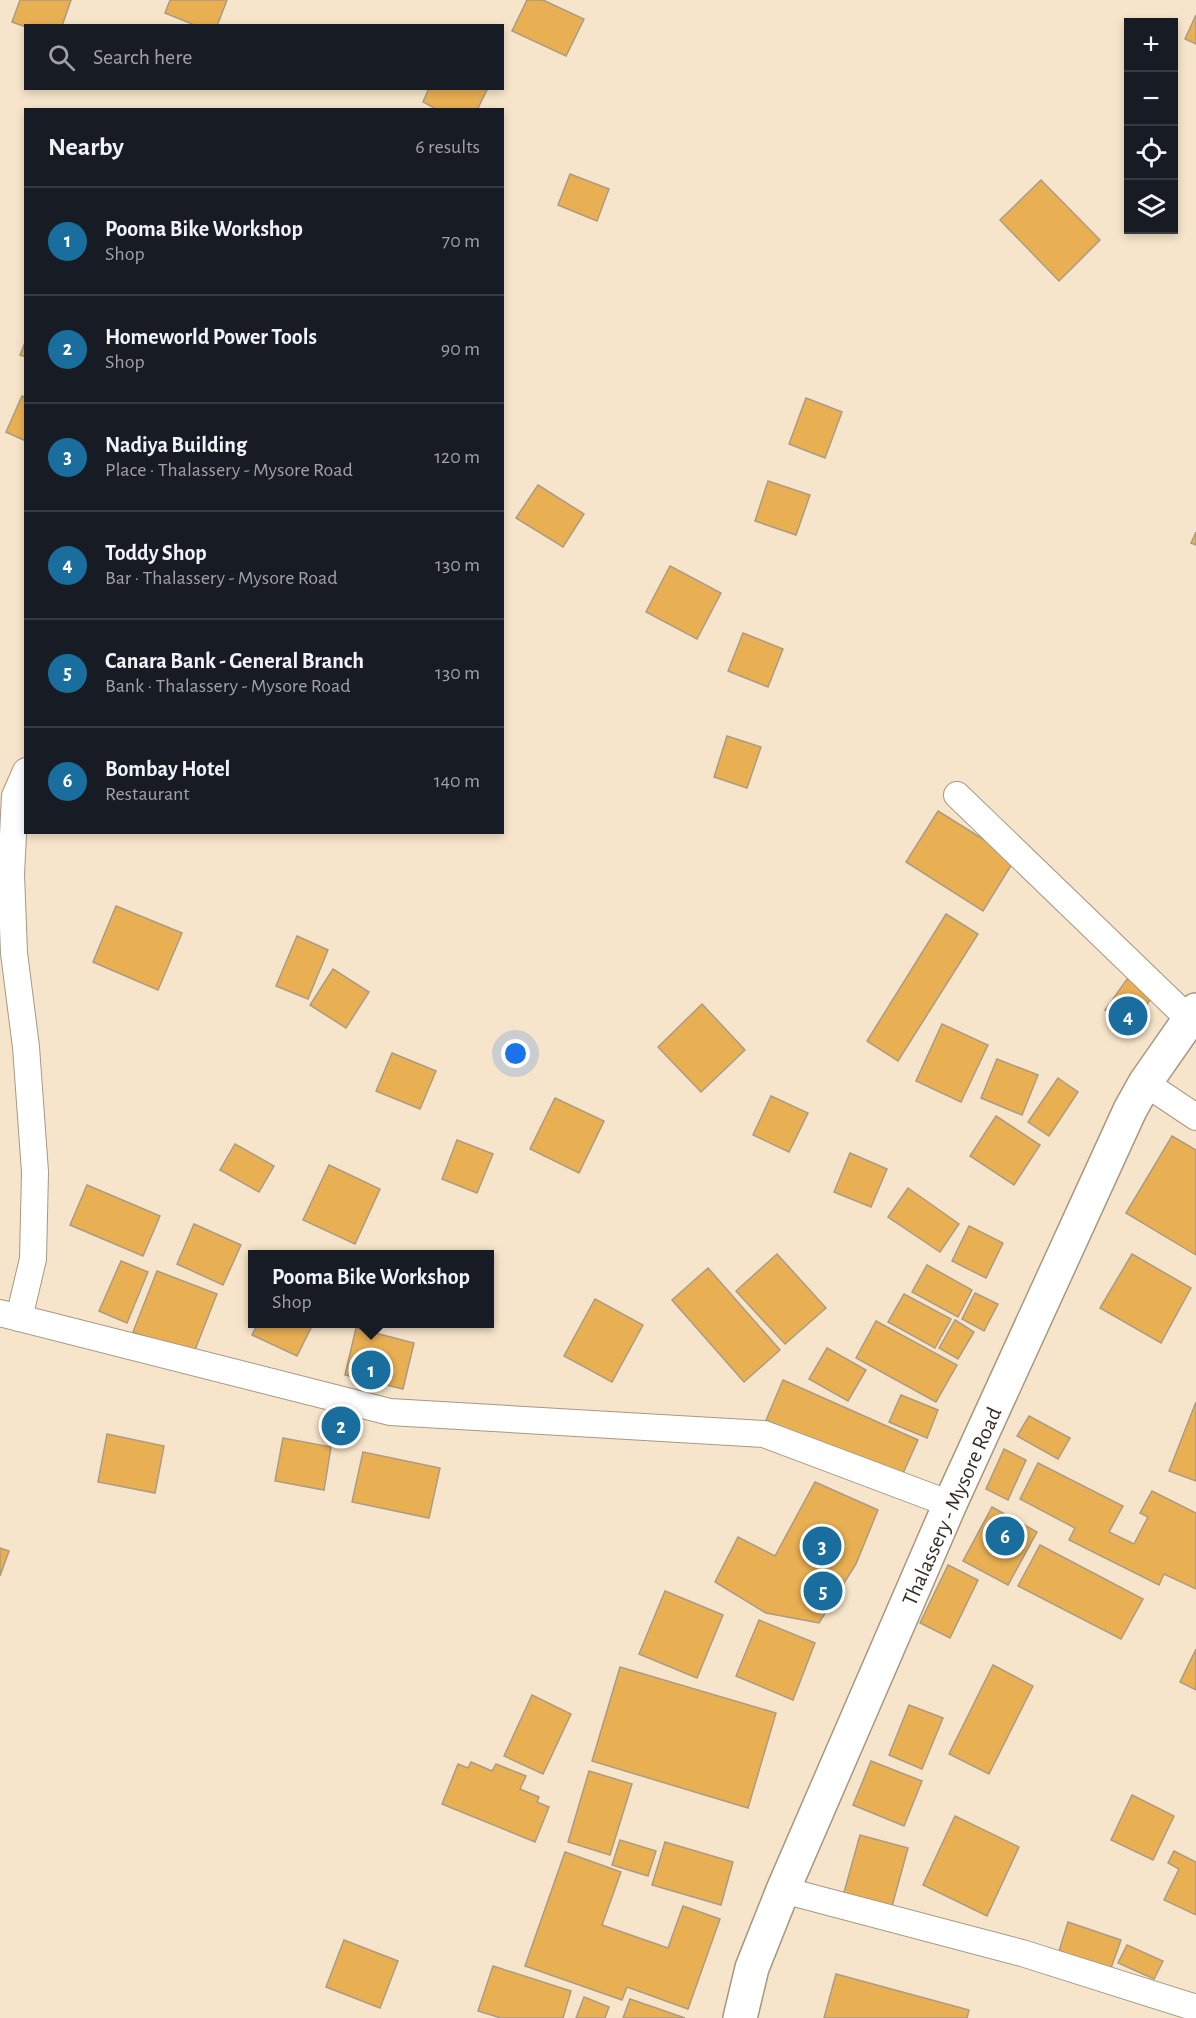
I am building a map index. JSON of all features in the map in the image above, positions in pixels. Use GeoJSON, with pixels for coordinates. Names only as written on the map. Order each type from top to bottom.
{"type":"FeatureCollection","features":[{"type":"Feature","properties":{"kind":"main road","name":"Thalassery - Mysore Road"},"geometry":{"type":"LineString","coordinates":[[740,2018],[752,1968],[783,1890],[950,1504],[1145,1083],[1193,1014]]}},
{"type":"Feature","properties":{"kind":"street"},"geometry":{"type":"LineString","coordinates":[[24,776],[15,796],[11,874],[14,952],[26,1047],[35,1172],[33,1259],[9,1315],[390,1412],[764,1434],[950,1504]]}},
{"type":"Feature","properties":{"kind":"street"},"geometry":{"type":"LineString","coordinates":[[957,795],[1193,1014]]}},
{"type":"Feature","properties":{"kind":"street"},"geometry":{"type":"LineString","coordinates":[[1145,1083],[1196,1117]]}},
{"type":"Feature","properties":{"kind":"street"},"geometry":{"type":"LineString","coordinates":[[783,1890],[1022,1953],[1196,2008]]}},
{"type":"Feature","properties":{"kind":"building"},"geometry":{"type":"Polygon","coordinates":[[[20,0],[71,0],[63,24],[24,24],[24,26],[12,22],[20,0]]]}},
{"type":"Feature","properties":{"kind":"building"},"geometry":{"type":"Polygon","coordinates":[[[170,0],[227,0],[218,24],[192,24],[165,13],[170,0]]]}},
{"type":"Feature","properties":{"kind":"building"},"geometry":{"type":"Polygon","coordinates":[[[527,0],[543,0],[584,19],[566,56],[512,31],[527,0]]]}},
{"type":"Feature","properties":{"kind":"building"},"geometry":{"type":"Polygon","coordinates":[[[1196,15],[1196,44],[1185,39],[1196,15]]]}},
{"type":"Feature","properties":{"kind":"building"},"geometry":{"type":"Polygon","coordinates":[[[428,90],[487,90],[478,108],[434,108],[423,102],[428,90]]]}},
{"type":"Feature","properties":{"kind":"building"},"geometry":{"type":"Polygon","coordinates":[[[570,174],[609,189],[597,221],[558,205],[570,174]]]}},
{"type":"Feature","properties":{"kind":"building"},"geometry":{"type":"Polygon","coordinates":[[[1041,180],[1100,240],[1059,281],[1000,220],[1041,180]]]}},
{"type":"Feature","properties":{"kind":"building"},"geometry":{"type":"Polygon","coordinates":[[[24,345],[24,356],[20,355],[24,345]]]}},
{"type":"Feature","properties":{"kind":"building"},"geometry":{"type":"Polygon","coordinates":[[[22,396],[24,397],[24,440],[6,432],[22,396]]]}},
{"type":"Feature","properties":{"kind":"building"},"geometry":{"type":"Polygon","coordinates":[[[806,398],[842,412],[825,458],[789,444],[806,398]]]}},
{"type":"Feature","properties":{"kind":"building"},"geometry":{"type":"Polygon","coordinates":[[[768,481],[810,495],[796,535],[755,521],[768,481]]]}},
{"type":"Feature","properties":{"kind":"building"},"geometry":{"type":"Polygon","coordinates":[[[538,485],[584,514],[563,547],[516,518],[538,485]]]}},
{"type":"Feature","properties":{"kind":"building"},"geometry":{"type":"Polygon","coordinates":[[[1196,532],[1196,545],[1191,543],[1196,532]]]}},
{"type":"Feature","properties":{"kind":"building"},"geometry":{"type":"Polygon","coordinates":[[[670,566],[721,593],[697,639],[646,612],[670,566]]]}},
{"type":"Feature","properties":{"kind":"building"},"geometry":{"type":"Polygon","coordinates":[[[743,633],[783,649],[768,687],[728,671],[743,633]]]}},
{"type":"Feature","properties":{"kind":"building"},"geometry":{"type":"Polygon","coordinates":[[[727,736],[761,747],[747,788],[714,777],[727,736]]]}},
{"type":"Feature","properties":{"kind":"building"},"geometry":{"type":"Polygon","coordinates":[[[938,811],[1015,859],[983,911],[906,862],[938,811]]]}},
{"type":"Feature","properties":{"kind":"building"},"geometry":{"type":"Polygon","coordinates":[[[116,906],[182,933],[158,990],[93,962],[116,906]]]}},
{"type":"Feature","properties":{"kind":"building"},"geometry":{"type":"Polygon","coordinates":[[[946,914],[978,934],[898,1061],[867,1041],[946,914]]]}},
{"type":"Feature","properties":{"kind":"building"},"geometry":{"type":"Polygon","coordinates":[[[297,936],[328,950],[308,999],[276,986],[297,936]]]}},
{"type":"Feature","properties":{"kind":"building"},"geometry":{"type":"Polygon","coordinates":[[[333,969],[369,992],[346,1028],[310,1005],[333,969]]]}},
{"type":"Feature","properties":{"kind":"building"},"geometry":{"type":"Polygon","coordinates":[[[1130,975],[1155,993],[1130,1028],[1105,1010],[1130,975]]]}},
{"type":"Feature","properties":{"kind":"building"},"geometry":{"type":"Polygon","coordinates":[[[702,1004],[745,1050],[701,1092],[658,1047],[702,1004]]]}},
{"type":"Feature","properties":{"kind":"building"},"geometry":{"type":"Polygon","coordinates":[[[942,1024],[988,1045],[961,1102],[916,1081],[942,1024]]]}},
{"type":"Feature","properties":{"kind":"building"},"geometry":{"type":"Polygon","coordinates":[[[392,1053],[436,1071],[420,1109],[376,1091],[392,1053]]]}},
{"type":"Feature","properties":{"kind":"building"},"geometry":{"type":"Polygon","coordinates":[[[997,1059],[1038,1075],[1022,1115],[981,1098],[997,1059]]]}},
{"type":"Feature","properties":{"kind":"building"},"geometry":{"type":"Polygon","coordinates":[[[1058,1078],[1078,1092],[1049,1136],[1028,1122],[1058,1078]]]}},
{"type":"Feature","properties":{"kind":"building"},"geometry":{"type":"Polygon","coordinates":[[[771,1096],[808,1113],[789,1152],[753,1135],[771,1096]]]}},
{"type":"Feature","properties":{"kind":"building"},"geometry":{"type":"Polygon","coordinates":[[[555,1098],[604,1121],[579,1173],[530,1149],[555,1098]]]}},
{"type":"Feature","properties":{"kind":"building"},"geometry":{"type":"Polygon","coordinates":[[[996,1116],[1040,1145],[1014,1185],[970,1156],[996,1116]]]}},
{"type":"Feature","properties":{"kind":"building"},"geometry":{"type":"Polygon","coordinates":[[[1172,1136],[1196,1150],[1196,1255],[1126,1213],[1172,1136]]]}},
{"type":"Feature","properties":{"kind":"building"},"geometry":{"type":"Polygon","coordinates":[[[457,1140],[493,1154],[477,1193],[442,1179],[457,1140]]]}},
{"type":"Feature","properties":{"kind":"building"},"geometry":{"type":"Polygon","coordinates":[[[235,1144],[274,1166],[259,1192],[220,1170],[235,1144]]]}},
{"type":"Feature","properties":{"kind":"building"},"geometry":{"type":"Polygon","coordinates":[[[850,1153],[887,1169],[871,1207],[834,1192],[850,1153]]]}},
{"type":"Feature","properties":{"kind":"building"},"geometry":{"type":"Polygon","coordinates":[[[329,1165],[380,1189],[355,1244],[303,1220],[329,1165]]]}},
{"type":"Feature","properties":{"kind":"building"},"geometry":{"type":"Polygon","coordinates":[[[87,1185],[160,1216],[143,1256],[70,1225],[87,1185]]]}},
{"type":"Feature","properties":{"kind":"building"},"geometry":{"type":"Polygon","coordinates":[[[908,1188],[959,1224],[940,1252],[888,1217],[908,1188]]]}},
{"type":"Feature","properties":{"kind":"building"},"geometry":{"type":"Polygon","coordinates":[[[194,1224],[241,1245],[223,1285],[177,1264],[194,1224]]]}},
{"type":"Feature","properties":{"kind":"building"},"geometry":{"type":"Polygon","coordinates":[[[969,1226],[1003,1243],[986,1278],[952,1261],[969,1226]]]}},
{"type":"Feature","properties":{"kind":"building"},"geometry":{"type":"Polygon","coordinates":[[[777,1254],[826,1308],[785,1344],[736,1291],[777,1254]]]}},
{"type":"Feature","properties":{"kind":"building"},"geometry":{"type":"Polygon","coordinates":[[[1132,1254],[1191,1288],[1161,1343],[1100,1308],[1132,1254]]]}},
{"type":"Feature","properties":{"kind":"building"},"geometry":{"type":"Polygon","coordinates":[[[121,1261],[148,1272],[127,1323],[99,1311],[121,1261]]]}},
{"type":"Feature","properties":{"kind":"building"},"geometry":{"type":"Polygon","coordinates":[[[927,1265],[972,1290],[958,1317],[912,1292],[927,1265]]]}},
{"type":"Feature","properties":{"kind":"building"},"geometry":{"type":"Polygon","coordinates":[[[708,1268],[780,1350],[744,1382],[672,1300],[708,1268]]]}},
{"type":"Feature","properties":{"kind":"building"},"geometry":{"type":"Polygon","coordinates":[[[157,1271],[217,1294],[193,1355],[133,1332],[157,1271]]]}},
{"type":"Feature","properties":{"kind":"building"},"geometry":{"type":"Polygon","coordinates":[[[975,1293],[998,1304],[984,1331],[962,1319],[975,1293]]]}},
{"type":"Feature","properties":{"kind":"building"},"geometry":{"type":"Polygon","coordinates":[[[904,1294],[951,1319],[935,1348],[888,1322],[904,1294]]]}},
{"type":"Feature","properties":{"kind":"building"},"geometry":{"type":"Polygon","coordinates":[[[595,1299],[643,1325],[612,1382],[564,1356],[595,1299]]]}},
{"type":"Feature","properties":{"kind":"building"},"geometry":{"type":"Polygon","coordinates":[[[955,1320],[974,1332],[958,1359],[939,1348],[955,1320]]]}},
{"type":"Feature","properties":{"kind":"building"},"geometry":{"type":"Polygon","coordinates":[[[876,1321],[957,1365],[936,1402],[856,1358],[876,1321]]]}},
{"type":"Feature","properties":{"kind":"building"},"geometry":{"type":"Polygon","coordinates":[[[256,1328],[311,1328],[297,1356],[252,1335],[256,1328]]]}},
{"type":"Feature","properties":{"kind":"building"},"geometry":{"type":"Polygon","coordinates":[[[356,1328],[414,1343],[403,1389],[345,1375],[356,1328]]]}},
{"type":"Feature","properties":{"kind":"building"},"geometry":{"type":"Polygon","coordinates":[[[827,1348],[866,1370],[848,1401],[809,1379],[827,1348]]]}},
{"type":"Feature","properties":{"kind":"building"},"geometry":{"type":"Polygon","coordinates":[[[783,1380],[918,1440],[900,1480],[766,1420],[783,1380]]]}},
{"type":"Feature","properties":{"kind":"building"},"geometry":{"type":"Polygon","coordinates":[[[901,1395],[938,1410],[927,1438],[889,1422],[901,1395]]]}},
{"type":"Feature","properties":{"kind":"building"},"geometry":{"type":"Polygon","coordinates":[[[1196,1402],[1196,1481],[1169,1471],[1196,1402]]]}},
{"type":"Feature","properties":{"kind":"building"},"geometry":{"type":"Polygon","coordinates":[[[1029,1416],[1070,1438],[1058,1459],[1017,1436],[1029,1416]]]}},
{"type":"Feature","properties":{"kind":"building"},"geometry":{"type":"Polygon","coordinates":[[[107,1434],[164,1446],[155,1493],[98,1482],[107,1434]]]}},
{"type":"Feature","properties":{"kind":"building"},"geometry":{"type":"Polygon","coordinates":[[[283,1438],[331,1447],[324,1490],[275,1481],[283,1438]]]}},
{"type":"Feature","properties":{"kind":"building"},"geometry":{"type":"Polygon","coordinates":[[[1004,1449],[1026,1460],[1008,1500],[986,1489],[1004,1449]]]}},
{"type":"Feature","properties":{"kind":"building"},"geometry":{"type":"Polygon","coordinates":[[[363,1452],[440,1468],[429,1518],[352,1502],[363,1452]]]}},
{"type":"Feature","properties":{"kind":"building"},"geometry":{"type":"Polygon","coordinates":[[[1038,1463],[1123,1506],[1109,1532],[1134,1544],[1148,1517],[1140,1513],[1152,1491],[1196,1513],[1196,1589],[1164,1574],[1159,1585],[1069,1540],[1075,1528],[1020,1499],[1038,1463]]]}},
{"type":"Feature","properties":{"kind":"building"},"geometry":{"type":"Polygon","coordinates":[[[815,1482],[878,1510],[856,1564],[819,1623],[766,1613],[715,1582],[738,1537],[775,1556],[815,1482]]]}},
{"type":"Feature","properties":{"kind":"building"},"geometry":{"type":"Polygon","coordinates":[[[992,1507],[1037,1532],[1008,1585],[963,1561],[992,1507]]]}},
{"type":"Feature","properties":{"kind":"building"},"geometry":{"type":"Polygon","coordinates":[[[1040,1545],[1143,1599],[1121,1639],[1018,1586],[1040,1545]]]}},
{"type":"Feature","properties":{"kind":"building"},"geometry":{"type":"Polygon","coordinates":[[[0,1548],[9,1551],[0,1576],[0,1548]]]}},
{"type":"Feature","properties":{"kind":"building"},"geometry":{"type":"Polygon","coordinates":[[[948,1565],[978,1580],[950,1638],[920,1623],[948,1565]]]}},
{"type":"Feature","properties":{"kind":"building"},"geometry":{"type":"Polygon","coordinates":[[[665,1591],[723,1615],[697,1678],[639,1654],[665,1591]]]}},
{"type":"Feature","properties":{"kind":"building"},"geometry":{"type":"Polygon","coordinates":[[[759,1620],[815,1643],[793,1700],[736,1676],[759,1620]]]}},
{"type":"Feature","properties":{"kind":"building"},"geometry":{"type":"Polygon","coordinates":[[[1196,1649],[1196,1690],[1180,1682],[1196,1649]]]}},
{"type":"Feature","properties":{"kind":"building"},"geometry":{"type":"Polygon","coordinates":[[[993,1665],[1033,1686],[989,1774],[949,1754],[993,1665]]]}},
{"type":"Feature","properties":{"kind":"building"},"geometry":{"type":"Polygon","coordinates":[[[620,1667],[776,1713],[748,1808],[592,1761],[620,1667]]]}},
{"type":"Feature","properties":{"kind":"building"},"geometry":{"type":"Polygon","coordinates":[[[532,1695],[571,1714],[543,1774],[504,1756],[532,1695]]]}},
{"type":"Feature","properties":{"kind":"building"},"geometry":{"type":"Polygon","coordinates":[[[909,1705],[943,1718],[922,1769],[889,1755],[909,1705]]]}},
{"type":"Feature","properties":{"kind":"building"},"geometry":{"type":"Polygon","coordinates":[[[871,1761],[922,1781],[904,1826],[853,1805],[871,1761]]]}},
{"type":"Feature","properties":{"kind":"building"},"geometry":{"type":"Polygon","coordinates":[[[471,1762],[492,1771],[496,1764],[526,1776],[520,1789],[539,1797],[537,1802],[549,1807],[535,1842],[442,1804],[458,1764],[468,1768],[471,1762]]]}},
{"type":"Feature","properties":{"kind":"building"},"geometry":{"type":"Polygon","coordinates":[[[589,1771],[632,1784],[610,1855],[568,1842],[589,1771]]]}},
{"type":"Feature","properties":{"kind":"building"},"geometry":{"type":"Polygon","coordinates":[[[1132,1795],[1174,1816],[1153,1860],[1111,1840],[1132,1795]]]}},
{"type":"Feature","properties":{"kind":"building"},"geometry":{"type":"Polygon","coordinates":[[[955,1816],[1019,1847],[987,1916],[923,1885],[955,1816]]]}},
{"type":"Feature","properties":{"kind":"building"},"geometry":{"type":"Polygon","coordinates":[[[860,1835],[908,1848],[891,1910],[843,1896],[860,1835]]]}},
{"type":"Feature","properties":{"kind":"building"},"geometry":{"type":"Polygon","coordinates":[[[620,1840],[656,1851],[648,1876],[612,1865],[620,1840]]]}},
{"type":"Feature","properties":{"kind":"building"},"geometry":{"type":"Polygon","coordinates":[[[665,1842],[733,1862],[721,1905],[652,1885],[665,1842]]]}},
{"type":"Feature","properties":{"kind":"building"},"geometry":{"type":"Polygon","coordinates":[[[1174,1851],[1196,1862],[1196,1915],[1164,1900],[1179,1869],[1168,1863],[1174,1851]]]}},
{"type":"Feature","properties":{"kind":"building"},"geometry":{"type":"Polygon","coordinates":[[[565,1852],[621,1872],[602,1925],[668,1948],[683,1906],[720,1919],[688,2009],[627,1987],[622,2000],[525,1966],[565,1852]]]}},
{"type":"Feature","properties":{"kind":"building"},"geometry":{"type":"Polygon","coordinates":[[[1068,1922],[1121,1940],[1111,1968],[1059,1951],[1068,1922]]]}},
{"type":"Feature","properties":{"kind":"building"},"geometry":{"type":"Polygon","coordinates":[[[344,1940],[398,1961],[380,2008],[326,1987],[344,1940]]]}},
{"type":"Feature","properties":{"kind":"building"},"geometry":{"type":"Polygon","coordinates":[[[1127,1945],[1163,1961],[1154,1979],[1118,1963],[1127,1945]]]}},
{"type":"Feature","properties":{"kind":"building"},"geometry":{"type":"Polygon","coordinates":[[[493,1966],[571,1991],[563,2018],[501,2018],[478,2011],[493,1966]]]}},
{"type":"Feature","properties":{"kind":"building"},"geometry":{"type":"Polygon","coordinates":[[[836,1974],[969,2010],[967,2018],[824,2018],[836,1974]]]}},
{"type":"Feature","properties":{"kind":"building"},"geometry":{"type":"Polygon","coordinates":[[[584,1997],[609,2007],[605,2018],[576,2018],[584,1997]]]}},
{"type":"Feature","properties":{"kind":"building"},"geometry":{"type":"Polygon","coordinates":[[[630,1999],[685,2018],[623,2018],[630,1999]]]}},
{"type":"Feature","properties":{"kind":"place","name":"Toddy Shop"},"geometry":{"type":"Point","coordinates":[1128,1016]}},
{"type":"Feature","properties":{"kind":"place","name":"Pooma Bike Workshop"},"geometry":{"type":"Point","coordinates":[371,1370]}},
{"type":"Feature","properties":{"kind":"place","name":"Homeworld Power Tools"},"geometry":{"type":"Point","coordinates":[341,1426]}},
{"type":"Feature","properties":{"kind":"place","name":"Bombay Hotel"},"geometry":{"type":"Point","coordinates":[1005,1536]}},
{"type":"Feature","properties":{"kind":"place","name":"Nadiya Building"},"geometry":{"type":"Point","coordinates":[822,1546]}},
{"type":"Feature","properties":{"kind":"place","name":"Canara Bank - General Branch"},"geometry":{"type":"Point","coordinates":[823,1591]}}]}
